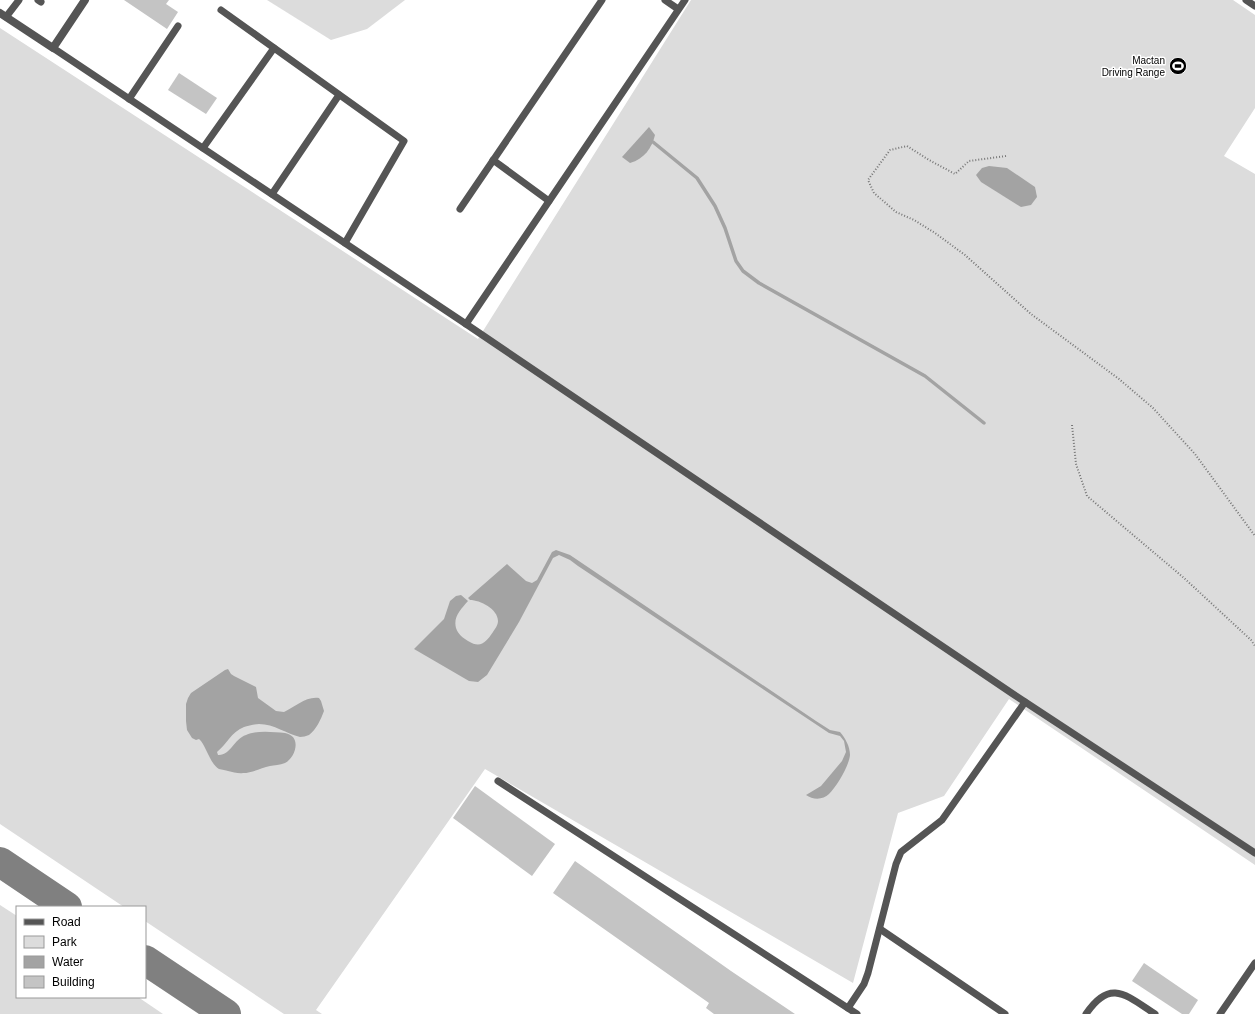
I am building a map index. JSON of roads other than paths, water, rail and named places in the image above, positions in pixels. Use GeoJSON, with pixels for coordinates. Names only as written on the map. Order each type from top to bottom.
{"type":"FeatureCollection","features":[{"type":"Feature","properties":{"kind":"street"},"geometry":{"type":"LineString","coordinates":[[3,15],[53,48],[85,0]]}},
{"type":"Feature","properties":{"kind":"lane"},"geometry":{"type":"LineString","coordinates":[[3,15],[19,0]]}},
{"type":"Feature","properties":{"kind":"lane"},"geometry":{"type":"LineString","coordinates":[[460,209],[602,0]]}},
{"type":"Feature","properties":{"kind":"lane"},"geometry":{"type":"LineString","coordinates":[[665,0],[678,9]]}},
{"type":"Feature","properties":{"kind":"lane"},"geometry":{"type":"LineString","coordinates":[[466,324],[684,0]]}},
{"type":"Feature","properties":{"kind":"lane"},"geometry":{"type":"LineString","coordinates":[[1246,0],[1255,6]]}},
{"type":"Feature","properties":{"kind":"lane"},"geometry":{"type":"LineString","coordinates":[[221,10],[404,141],[344,243]]}},
{"type":"Feature","properties":{"kind":"lane"},"geometry":{"type":"LineString","coordinates":[[129,99],[178,26]]}},
{"type":"Feature","properties":{"kind":"lane"},"geometry":{"type":"LineString","coordinates":[[53,48],[466,324],[1025,702],[1255,853]]}},
{"type":"Feature","properties":{"kind":"lane"},"geometry":{"type":"LineString","coordinates":[[203,148],[274,48]]}},
{"type":"Feature","properties":{"kind":"lane"},"geometry":{"type":"LineString","coordinates":[[272,194],[339,95]]}},
{"type":"Feature","properties":{"kind":"lane"},"geometry":{"type":"LineString","coordinates":[[493,160],[549,201]]}},
{"type":"Feature","properties":{"kind":"lane"},"geometry":{"type":"LineString","coordinates":[[848,1008],[864,984],[868,973],[896,864],[901,852],[942,820],[1025,702]]}},
{"type":"Feature","properties":{"kind":"lane"},"geometry":{"type":"LineString","coordinates":[[498,781],[857,1014]]}},
{"type":"Feature","properties":{"kind":"lane"},"geometry":{"type":"LineString","coordinates":[[880,929],[1005,1014]]}},
{"type":"Feature","properties":{"kind":"lane"},"geometry":{"type":"LineString","coordinates":[[1220,1014],[1255,963]]}},
{"type":"Feature","properties":{"kind":"lane"},"geometry":{"type":"LineString","coordinates":[[1086,1014],[1098,999],[1111,993],[1126,995],[1155,1014]]}},
{"type":"Feature","properties":{"kind":"water"},"geometry":{"type":"Polygon","coordinates":[[[649,127],[655,135],[652,144],[643,156],[630,163],[622,157],[649,127]]]}},
{"type":"Feature","properties":{"kind":"water"},"geometry":{"type":"Polygon","coordinates":[[[989,166],[1007,168],[1035,187],[1037,197],[1031,205],[1021,207],[981,182],[976,175],[982,168],[989,166]]]}},
{"type":"Feature","properties":{"kind":"water"},"geometry":{"type":"Polygon","coordinates":[[[556,550],[570,555],[830,730],[840,732],[849,748],[849,760],[839,781],[827,796],[818,799],[806,795],[821,786],[842,761],[846,752],[844,741],[840,736],[829,733],[570,560],[559,555],[553,558],[519,622],[487,675],[478,682],[469,681],[414,649],[444,619],[450,601],[456,596],[461,595],[468,601],[460,610],[455,624],[456,628],[459,634],[468,641],[476,644],[483,643],[488,639],[496,627],[498,622],[497,617],[488,606],[468,598],[507,564],[526,581],[532,583],[537,580],[552,552],[556,550]]]}},
{"type":"Feature","properties":{"kind":"water"},"geometry":{"type":"Polygon","coordinates":[[[228,669],[234,676],[256,687],[258,698],[276,711],[284,712],[301,702],[314,698],[319,698],[321,701],[324,711],[320,721],[309,735],[303,737],[295,736],[275,727],[259,724],[240,729],[232,735],[217,752],[218,755],[226,753],[238,740],[250,733],[285,733],[294,738],[296,747],[292,756],[285,763],[241,773],[219,769],[213,763],[202,742],[199,739],[196,740],[192,738],[187,730],[186,704],[191,693],[228,669]]]}},
{"type":"Feature","properties":{"kind":"waterway"},"geometry":{"type":"LineString","coordinates":[[653,142],[697,178],[715,206],[725,228],[736,261],[743,271],[759,283],[925,376],[984,423]]}},
{"type":"Feature","properties":{"kind":"place","name":"Mactan Driving Range"},"geometry":{"type":"Point","coordinates":[1178,66]}}]}
